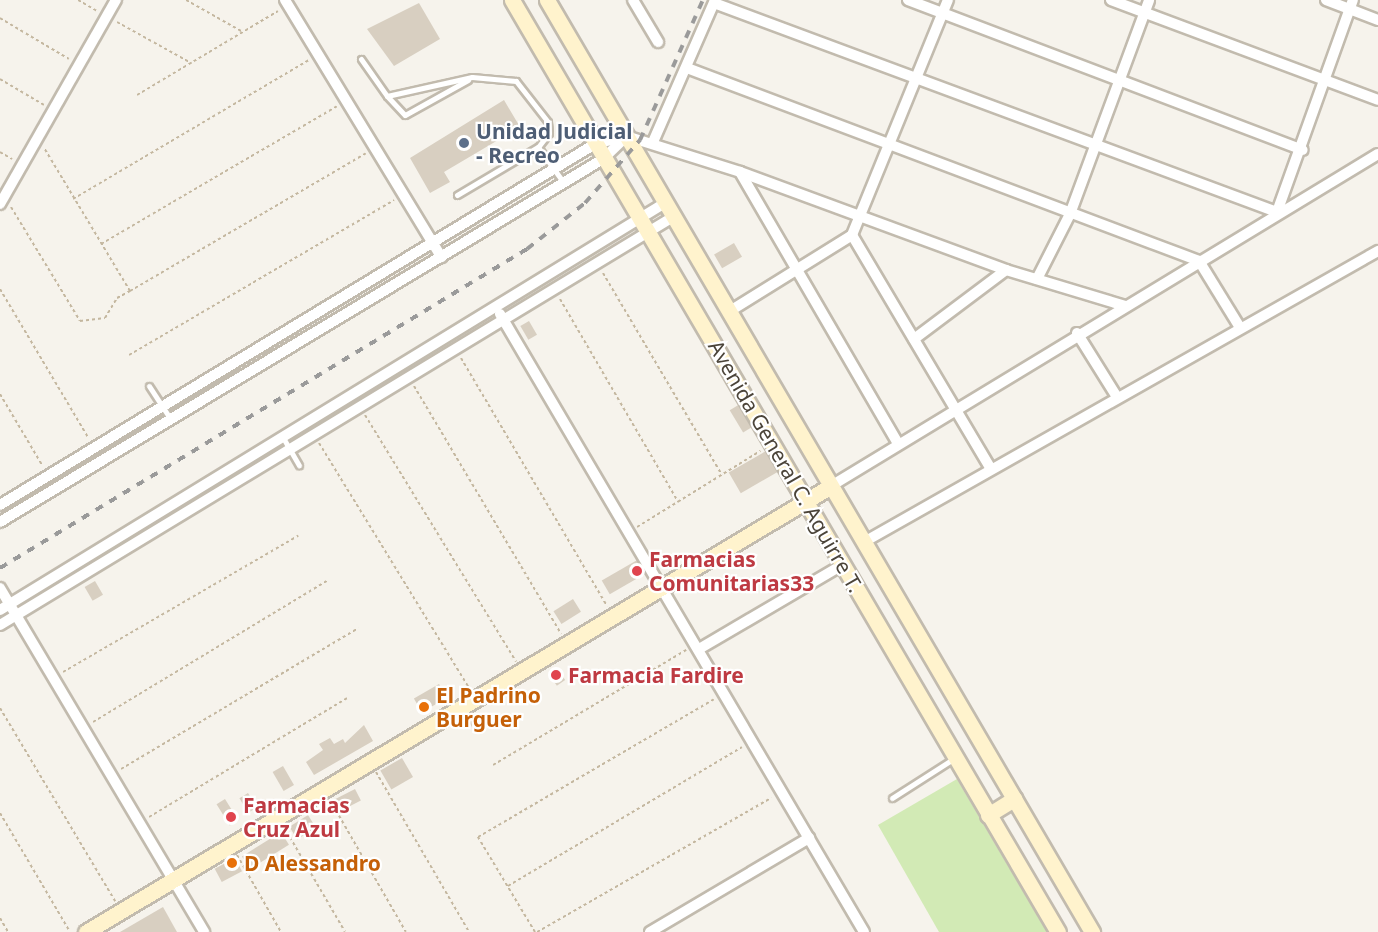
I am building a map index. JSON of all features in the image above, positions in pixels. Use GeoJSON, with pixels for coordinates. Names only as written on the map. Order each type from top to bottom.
{"type":"FeatureCollection","features":[{"type":"Feature","properties":{"kind":"street"},"geometry":{"type":"LineString","coordinates":[[2,200],[116,0]]}},
{"type":"Feature","properties":{"kind":"street","name":"Avenida General C. Aguirre T."},"geometry":{"type":"LineString","coordinates":[[512,0],[603,159],[808,500],[955,758],[1058,932]]}},
{"type":"Feature","properties":{"kind":"street","name":"Avenida General C. Aguirre T."},"geometry":{"type":"LineString","coordinates":[[547,0],[1092,932]]}},
{"type":"Feature","properties":{"kind":"street"},"geometry":{"type":"LineString","coordinates":[[633,0],[658,42]]}},
{"type":"Feature","properties":{"kind":"street"},"geometry":{"type":"LineString","coordinates":[[908,0],[1302,150]]}},
{"type":"Feature","properties":{"kind":"street"},"geometry":{"type":"LineString","coordinates":[[730,311],[798,274],[852,236],[862,221],[948,0]]}},
{"type":"Feature","properties":{"kind":"street"},"geometry":{"type":"LineString","coordinates":[[1111,0],[1326,78],[1378,100]]}},
{"type":"Feature","properties":{"kind":"street"},"geometry":{"type":"LineString","coordinates":[[1037,279],[1070,214],[1149,0]]}},
{"type":"Feature","properties":{"kind":"street"},"geometry":{"type":"LineString","coordinates":[[1326,0],[1351,4],[1378,20]]}},
{"type":"Feature","properties":{"kind":"street"},"geometry":{"type":"LineString","coordinates":[[653,142],[715,1],[1095,146],[1277,212]]}},
{"type":"Feature","properties":{"kind":"street"},"geometry":{"type":"LineString","coordinates":[[287,3],[373,149],[441,256]]}},
{"type":"Feature","properties":{"kind":"street"},"geometry":{"type":"LineString","coordinates":[[1277,212],[1302,150],[1351,4]]}},
{"type":"Feature","properties":{"kind":"street"},"geometry":{"type":"LineString","coordinates":[[687,68],[889,147],[1199,261],[1239,326]]}},
{"type":"Feature","properties":{"kind":"street"},"geometry":{"type":"LineString","coordinates":[[0,522],[603,159],[626,136]]}},
{"type":"Feature","properties":{"kind":"street"},"geometry":{"type":"LineString","coordinates":[[0,505],[595,144],[626,136],[653,142],[740,172],[862,221],[1006,270],[1125,306]]}},
{"type":"Feature","properties":{"kind":"street"},"geometry":{"type":"LineString","coordinates":[[86,932],[808,500],[1277,212],[1378,154]]}},
{"type":"Feature","properties":{"kind":"street"},"geometry":{"type":"LineString","coordinates":[[740,172],[898,443]]}},
{"type":"Feature","properties":{"kind":"street"},"geometry":{"type":"LineString","coordinates":[[5,607],[665,203]]}},
{"type":"Feature","properties":{"kind":"street"},"geometry":{"type":"LineString","coordinates":[[0,626],[673,217]]}},
{"type":"Feature","properties":{"kind":"street"},"geometry":{"type":"LineString","coordinates":[[852,236],[992,469]]}},
{"type":"Feature","properties":{"kind":"street"},"geometry":{"type":"LineString","coordinates":[[864,542],[1239,326],[1378,251]]}},
{"type":"Feature","properties":{"kind":"street"},"geometry":{"type":"LineString","coordinates":[[914,339],[1006,270]]}},
{"type":"Feature","properties":{"kind":"street"},"geometry":{"type":"LineString","coordinates":[[495,305],[864,932]]}},
{"type":"Feature","properties":{"kind":"street"},"geometry":{"type":"LineString","coordinates":[[293,327],[301,340]]}},
{"type":"Feature","properties":{"kind":"street"},"geometry":{"type":"LineString","coordinates":[[1077,333],[1117,397]]}},
{"type":"Feature","properties":{"kind":"street"},"geometry":{"type":"LineString","coordinates":[[697,647],[844,564]]}},
{"type":"Feature","properties":{"kind":"street"},"geometry":{"type":"LineString","coordinates":[[0,588],[5,607],[16,616],[204,932]]}},
{"type":"Feature","properties":{"kind":"street"},"geometry":{"type":"LineString","coordinates":[[988,815],[1014,799]]}},
{"type":"Feature","properties":{"kind":"street"},"geometry":{"type":"LineString","coordinates":[[650,932],[809,838]]}},
{"type":"Feature","properties":{"kind":"lane"},"geometry":{"type":"LineString","coordinates":[[362,58],[387,96],[405,115],[472,77]]}},
{"type":"Feature","properties":{"kind":"lane"},"geometry":{"type":"LineString","coordinates":[[387,96],[472,77],[516,81],[548,122],[549,133],[538,147],[457,195]]}},
{"type":"Feature","properties":{"kind":"lane"},"geometry":{"type":"LineString","coordinates":[[538,147],[564,183]]}},
{"type":"Feature","properties":{"kind":"lane"},"geometry":{"type":"LineString","coordinates":[[149,386],[170,418]]}},
{"type":"Feature","properties":{"kind":"lane"},"geometry":{"type":"LineString","coordinates":[[282,436],[299,466]]}},
{"type":"Feature","properties":{"kind":"lane"},"geometry":{"type":"LineString","coordinates":[[892,798],[955,758]]}},
{"type":"Feature","properties":{"kind":"path"},"geometry":{"type":"LineString","coordinates":[[78,0],[191,63]]}},
{"type":"Feature","properties":{"kind":"path"},"geometry":{"type":"LineString","coordinates":[[186,0],[243,32]]}},
{"type":"Feature","properties":{"kind":"path"},"geometry":{"type":"LineString","coordinates":[[137,95],[287,3]]}},
{"type":"Feature","properties":{"kind":"path"},"geometry":{"type":"LineString","coordinates":[[0,18],[79,65]]}},
{"type":"Feature","properties":{"kind":"path"},"geometry":{"type":"LineString","coordinates":[[73,199],[318,55]]}},
{"type":"Feature","properties":{"kind":"path"},"geometry":{"type":"LineString","coordinates":[[0,79],[53,110]]}},
{"type":"Feature","properties":{"kind":"path"},"geometry":{"type":"LineString","coordinates":[[101,244],[346,100]]}},
{"type":"Feature","properties":{"kind":"path"},"geometry":{"type":"LineString","coordinates":[[38,138],[130,291]]}},
{"type":"Feature","properties":{"kind":"path"},"geometry":{"type":"LineString","coordinates":[[2,200],[80,321],[105,318],[117,298],[373,149]]}},
{"type":"Feature","properties":{"kind":"path"},"geometry":{"type":"LineString","coordinates":[[0,152],[22,165]]}},
{"type":"Feature","properties":{"kind":"path"},"geometry":{"type":"LineString","coordinates":[[129,355],[402,195]]}},
{"type":"Feature","properties":{"kind":"path"},"geometry":{"type":"LineString","coordinates":[[598,263],[722,475]]}},
{"type":"Feature","properties":{"kind":"path"},"geometry":{"type":"LineString","coordinates":[[0,289],[94,448]]}},
{"type":"Feature","properties":{"kind":"path"},"geometry":{"type":"LineString","coordinates":[[554,289],[678,502]]}},
{"type":"Feature","properties":{"kind":"path"},"geometry":{"type":"LineString","coordinates":[[455,348],[614,616]]}},
{"type":"Feature","properties":{"kind":"path"},"geometry":{"type":"LineString","coordinates":[[409,377],[567,644]]}},
{"type":"Feature","properties":{"kind":"path"},"geometry":{"type":"LineString","coordinates":[[0,394],[48,475]]}},
{"type":"Feature","properties":{"kind":"path"},"geometry":{"type":"LineString","coordinates":[[360,406],[522,671]]}},
{"type":"Feature","properties":{"kind":"path"},"geometry":{"type":"LineString","coordinates":[[314,434],[476,699]]}},
{"type":"Feature","properties":{"kind":"path"},"geometry":{"type":"LineString","coordinates":[[629,532],[773,443]]}},
{"type":"Feature","properties":{"kind":"path"},"geometry":{"type":"LineString","coordinates":[[53,678],[298,536]]}},
{"type":"Feature","properties":{"kind":"path"},"geometry":{"type":"LineString","coordinates":[[83,728],[328,580]]}},
{"type":"Feature","properties":{"kind":"path"},"geometry":{"type":"LineString","coordinates":[[110,775],[358,628]]}},
{"type":"Feature","properties":{"kind":"path"},"geometry":{"type":"LineString","coordinates":[[493,765],[697,647]]}},
{"type":"Feature","properties":{"kind":"path"},"geometry":{"type":"LineString","coordinates":[[724,693],[478,837],[536,932],[782,792]]}},
{"type":"Feature","properties":{"kind":"path"},"geometry":{"type":"LineString","coordinates":[[139,823],[347,698]]}},
{"type":"Feature","properties":{"kind":"path"},"geometry":{"type":"LineString","coordinates":[[0,708],[121,911]]}},
{"type":"Feature","properties":{"kind":"path"},"geometry":{"type":"LineString","coordinates":[[508,886],[752,741]]}},
{"type":"Feature","properties":{"kind":"path"},"geometry":{"type":"LineString","coordinates":[[370,762],[470,932]]}},
{"type":"Feature","properties":{"kind":"path"},"geometry":{"type":"LineString","coordinates":[[324,789],[406,932]]}},
{"type":"Feature","properties":{"kind":"path"},"geometry":{"type":"LineString","coordinates":[[0,813],[70,932]]}},
{"type":"Feature","properties":{"kind":"path"},"geometry":{"type":"LineString","coordinates":[[279,817],[345,932]]}},
{"type":"Feature","properties":{"kind":"path"},"geometry":{"type":"LineString","coordinates":[[231,845],[281,932]]}},
{"type":"Feature","properties":{"kind":"path"},"geometry":{"type":"LineString","coordinates":[[0,918],[8,932]]}},
{"type":"Feature","properties":{"kind":"green space"},"geometry":{"type":"Polygon","coordinates":[[[957,779],[1047,932],[939,932],[878,825],[957,779]]]}},
{"type":"Feature","properties":{"kind":"building"},"geometry":{"type":"Polygon","coordinates":[[[419,3],[440,39],[394,66],[367,29],[419,3]]]}},
{"type":"Feature","properties":{"kind":"building","name":"Unidad Judicial - Recreo"},"geometry":{"type":"Polygon","coordinates":[[[504,100],[520,127],[444,172],[450,182],[430,193],[410,158],[504,100]]]}},
{"type":"Feature","properties":{"kind":"building"},"geometry":{"type":"Polygon","coordinates":[[[734,243],[742,257],[722,268],[714,254],[734,243]]]}},
{"type":"Feature","properties":{"kind":"building"},"geometry":{"type":"Polygon","coordinates":[[[529,321],[537,335],[528,340],[520,326],[529,321]]]}},
{"type":"Feature","properties":{"kind":"building"},"geometry":{"type":"Polygon","coordinates":[[[740,404],[753,426],[743,432],[730,410],[740,404]]]}},
{"type":"Feature","properties":{"kind":"building"},"geometry":{"type":"Polygon","coordinates":[[[766,451],[778,472],[741,493],[729,473],[766,451]]]}},
{"type":"Feature","properties":{"kind":"building"},"geometry":{"type":"Polygon","coordinates":[[[639,559],[647,573],[610,594],[602,580],[639,559]]]}},
{"type":"Feature","properties":{"kind":"building"},"geometry":{"type":"Polygon","coordinates":[[[95,581],[103,595],[93,601],[85,587],[95,581]]]}},
{"type":"Feature","properties":{"kind":"building"},"geometry":{"type":"Polygon","coordinates":[[[573,599],[581,612],[561,624],[553,611],[573,599]]]}},
{"type":"Feature","properties":{"kind":"building"},"geometry":{"type":"Polygon","coordinates":[[[559,671],[565,680],[557,686],[551,677],[559,671]]]}},
{"type":"Feature","properties":{"kind":"building"},"geometry":{"type":"Polygon","coordinates":[[[439,684],[447,698],[422,712],[414,698],[439,684]]]}},
{"type":"Feature","properties":{"kind":"building"},"geometry":{"type":"Polygon","coordinates":[[[478,718],[483,727],[474,731],[469,722],[478,718]]]}},
{"type":"Feature","properties":{"kind":"building"},"geometry":{"type":"Polygon","coordinates":[[[364,725],[373,741],[314,775],[306,762],[323,750],[319,744],[330,738],[334,744],[343,739],[345,743],[364,725]]]}},
{"type":"Feature","properties":{"kind":"building"},"geometry":{"type":"Polygon","coordinates":[[[402,758],[413,777],[391,790],[380,771],[402,758]]]}},
{"type":"Feature","properties":{"kind":"building"},"geometry":{"type":"Polygon","coordinates":[[[283,766],[294,785],[284,791],[273,772],[283,766]]]}},
{"type":"Feature","properties":{"kind":"building"},"geometry":{"type":"Polygon","coordinates":[[[355,789],[361,801],[341,811],[335,799],[355,789]]]}},
{"type":"Feature","properties":{"kind":"building"},"geometry":{"type":"Polygon","coordinates":[[[248,793],[257,808],[248,813],[239,798],[248,793]]]}},
{"type":"Feature","properties":{"kind":"building"},"geometry":{"type":"Polygon","coordinates":[[[225,799],[238,820],[230,826],[217,804],[225,799]]]}},
{"type":"Feature","properties":{"kind":"building"},"geometry":{"type":"Polygon","coordinates":[[[308,815],[316,828],[297,839],[289,827],[308,815]]]}},
{"type":"Feature","properties":{"kind":"building"},"geometry":{"type":"Polygon","coordinates":[[[281,832],[289,845],[250,869],[242,856],[281,832]]]}},
{"type":"Feature","properties":{"kind":"building"},"geometry":{"type":"Polygon","coordinates":[[[235,858],[242,871],[222,882],[215,869],[235,858]]]}},
{"type":"Feature","properties":{"kind":"building"},"geometry":{"type":"Polygon","coordinates":[[[163,907],[177,932],[120,932],[163,907]]]}},
{"type":"Feature","properties":{"kind":"railway"},"geometry":{"type":"LineString","coordinates":[[0,568],[527,249],[585,203],[640,140],[703,0]]}},
{"type":"Feature","properties":{"kind":"place","name":"Unidad Judicial - Recreo"},"geometry":{"type":"Point","coordinates":[464,143]}},
{"type":"Feature","properties":{"kind":"place","name":"Farmacias Comunitarias33"},"geometry":{"type":"Point","coordinates":[637,571]}},
{"type":"Feature","properties":{"kind":"place","name":"Farmacia Fardire"},"geometry":{"type":"Point","coordinates":[556,675]}},
{"type":"Feature","properties":{"kind":"place","name":"El Padrino Burguer"},"geometry":{"type":"Point","coordinates":[424,707]}},
{"type":"Feature","properties":{"kind":"place","name":"Farmacias Cruz Azul"},"geometry":{"type":"Point","coordinates":[231,817]}},
{"type":"Feature","properties":{"kind":"place","name":"D Alessandro"},"geometry":{"type":"Point","coordinates":[232,863]}}]}
